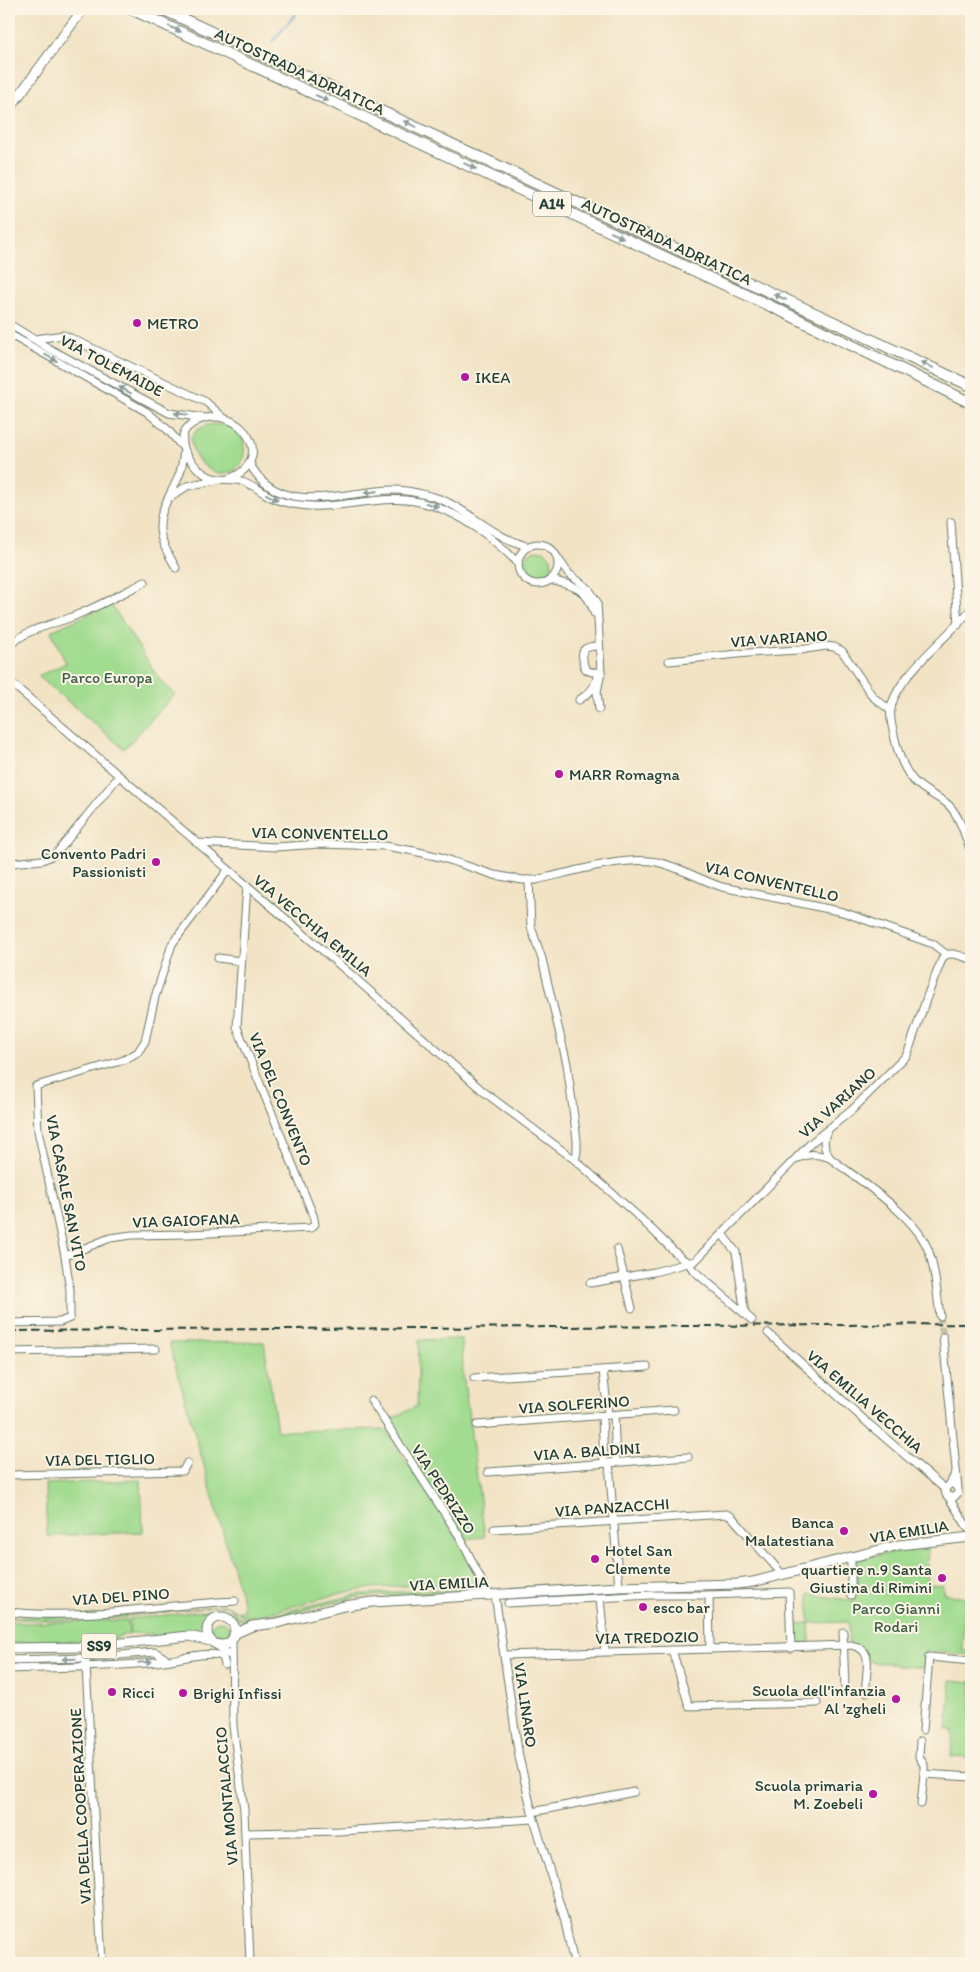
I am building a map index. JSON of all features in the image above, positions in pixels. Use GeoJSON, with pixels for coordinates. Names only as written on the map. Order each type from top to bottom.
{"type":"FeatureCollection","features":[{"type":"Feature","properties":{"kind":"highway","name":"AUTOSTRADA ADRIATICA"},"geometry":{"type":"LineString","coordinates":[[131,9],[772,307],[971,403]]}},
{"type":"Feature","properties":{"kind":"highway","name":"AUTOSTRADA ADRIATICA"},"geometry":{"type":"LineString","coordinates":[[162,9],[971,386]]}},
{"type":"Feature","properties":{"kind":"highway"},"geometry":{"type":"LineString","coordinates":[[167,9],[180,17]]}},
{"type":"Feature","properties":{"kind":"main road"},"geometry":{"type":"LineString","coordinates":[[9,109],[83,9]]}},
{"type":"Feature","properties":{"kind":"main road","name":"VIA EMILIA"},"geometry":{"type":"LineString","coordinates":[[189,1636],[217,1617],[252,1626],[277,1623],[344,1606],[373,1602],[619,1587],[651,1590],[753,1582],[899,1545],[971,1537]]}},
{"type":"Feature","properties":{"kind":"main road"},"geometry":{"type":"LineString","coordinates":[[231,1621],[235,1629],[234,1636]]}},
{"type":"Feature","properties":{"kind":"main road"},"geometry":{"type":"LineString","coordinates":[[209,1623],[207,1632],[213,1642]]}},
{"type":"Feature","properties":{"kind":"main road","name":"VIA EMILIA"},"geometry":{"type":"LineString","coordinates":[[9,1648],[85,1647],[189,1636],[224,1644],[252,1626]]}},
{"type":"Feature","properties":{"kind":"street","name":"VIA TOLEMAIDE"},"geometry":{"type":"LineString","coordinates":[[9,324],[169,413],[207,419],[225,419]]}},
{"type":"Feature","properties":{"kind":"street","name":"VIA TOLEMAIDE"},"geometry":{"type":"LineString","coordinates":[[9,334],[148,412],[168,430],[184,449],[194,466],[209,477],[218,479]]}},
{"type":"Feature","properties":{"kind":"street"},"geometry":{"type":"LineString","coordinates":[[34,339],[64,335],[206,402],[225,419],[242,427],[252,444],[252,453],[244,470],[228,479]]}},
{"type":"Feature","properties":{"kind":"street","name":"VIA TOLEMAIDE"},"geometry":{"type":"LineString","coordinates":[[176,568],[161,536],[161,514],[178,479],[183,462],[185,430],[196,422],[207,419]]}},
{"type":"Feature","properties":{"kind":"street"},"geometry":{"type":"LineString","coordinates":[[249,462],[265,483],[282,493],[301,498],[393,490],[426,494],[445,500],[500,535],[528,547]]}},
{"type":"Feature","properties":{"kind":"street","name":"VIA TOLEMAIDE"},"geometry":{"type":"LineString","coordinates":[[166,503],[176,492],[186,486],[218,479],[241,481],[250,484],[270,497],[300,505],[328,506],[392,499],[426,503],[459,516],[494,540],[518,562],[521,575],[531,583],[538,584],[550,580],[564,583],[586,595],[591,602],[594,614],[598,646]]}},
{"type":"Feature","properties":{"kind":"street"},"geometry":{"type":"LineString","coordinates":[[952,522],[958,625]]}},
{"type":"Feature","properties":{"kind":"street"},"geometry":{"type":"LineString","coordinates":[[518,562],[523,551],[528,547],[536,544],[545,545],[554,552],[569,574],[588,588],[594,595],[597,602],[599,672],[597,692],[599,709]]}},
{"type":"Feature","properties":{"kind":"street"},"geometry":{"type":"LineString","coordinates":[[550,580],[558,570],[557,557]]}},
{"type":"Feature","properties":{"kind":"street"},"geometry":{"type":"LineString","coordinates":[[9,646],[29,631],[78,614],[145,582]]}},
{"type":"Feature","properties":{"kind":"street"},"geometry":{"type":"LineString","coordinates":[[957,605],[970,610],[958,625],[914,668],[893,700],[890,710],[896,746],[906,771],[915,782],[947,803],[957,817],[971,852]]}},
{"type":"Feature","properties":{"kind":"street"},"geometry":{"type":"LineString","coordinates":[[598,646],[584,650],[582,654],[583,667],[586,670],[599,672]]}},
{"type":"Feature","properties":{"kind":"street","name":"VIA VARIANO"},"geometry":{"type":"LineString","coordinates":[[670,661],[748,653],[772,653],[826,646],[834,647],[842,651],[873,697],[890,710]]}},
{"type":"Feature","properties":{"kind":"street"},"geometry":{"type":"LineString","coordinates":[[579,700],[591,691],[599,672]]}},
{"type":"Feature","properties":{"kind":"street","name":"VIA VECCHIA EMILIA"},"geometry":{"type":"LineString","coordinates":[[9,681],[356,978],[484,1092],[574,1160],[640,1218],[681,1258],[688,1262]]}},
{"type":"Feature","properties":{"kind":"street"},"geometry":{"type":"LineString","coordinates":[[9,862],[42,860],[56,854],[119,776]]}},
{"type":"Feature","properties":{"kind":"street","name":"VIA CONVENTELLO"},"geometry":{"type":"LineString","coordinates":[[196,843],[276,847],[320,844],[385,846],[440,857],[494,875],[529,880],[617,863],[637,861],[658,862],[722,887],[843,912],[933,944],[946,954]]}},
{"type":"Feature","properties":{"kind":"street","name":"VIA CASALE SAN VITO"},"geometry":{"type":"LineString","coordinates":[[9,1323],[60,1322],[70,1318],[70,1290],[65,1256],[38,1131],[36,1086],[124,1060],[138,1052],[145,1041],[155,997],[172,944],[228,870]]}},
{"type":"Feature","properties":{"kind":"street"},"geometry":{"type":"LineString","coordinates":[[529,880],[529,917],[532,935],[542,959],[567,1064],[577,1140],[577,1152],[574,1160]]}},
{"type":"Feature","properties":{"kind":"street","name":"VIA DEL CONVENTO"},"geometry":{"type":"LineString","coordinates":[[247,886],[237,1027],[314,1215],[315,1224],[311,1228]]}},
{"type":"Feature","properties":{"kind":"street"},"geometry":{"type":"LineString","coordinates":[[946,954],[950,953],[971,959]]}},
{"type":"Feature","properties":{"kind":"street","name":"VIA VARIANO"},"geometry":{"type":"LineString","coordinates":[[590,1283],[659,1271],[695,1261],[811,1143],[852,1110],[907,1055],[942,957],[946,954]]}},
{"type":"Feature","properties":{"kind":"street"},"geometry":{"type":"LineString","coordinates":[[218,958],[241,961]]}},
{"type":"Feature","properties":{"kind":"street"},"geometry":{"type":"LineString","coordinates":[[828,1129],[824,1138],[824,1147],[830,1158]]}},
{"type":"Feature","properties":{"kind":"street"},"geometry":{"type":"LineString","coordinates":[[811,1143],[824,1147]]}},
{"type":"Feature","properties":{"kind":"street"},"geometry":{"type":"LineString","coordinates":[[811,1143],[816,1154]]}},
{"type":"Feature","properties":{"kind":"street"},"geometry":{"type":"LineString","coordinates":[[796,1159],[805,1154],[816,1154],[830,1158],[903,1215],[918,1233],[928,1251],[933,1269],[940,1316]]}},
{"type":"Feature","properties":{"kind":"street","name":"VIA GAIOFANA"},"geometry":{"type":"LineString","coordinates":[[65,1256],[110,1238],[132,1235],[311,1228]]}},
{"type":"Feature","properties":{"kind":"street"},"geometry":{"type":"LineString","coordinates":[[722,1234],[736,1252],[745,1314]]}},
{"type":"Feature","properties":{"kind":"street"},"geometry":{"type":"LineString","coordinates":[[617,1249],[632,1308]]}},
{"type":"Feature","properties":{"kind":"street"},"geometry":{"type":"LineString","coordinates":[[688,1262],[693,1270],[752,1320]]}},
{"type":"Feature","properties":{"kind":"street","name":"VIA EMILIA VECCHIA"},"geometry":{"type":"LineString","coordinates":[[768,1333],[870,1425],[947,1486]]}},
{"type":"Feature","properties":{"kind":"street"},"geometry":{"type":"LineString","coordinates":[[943,1337],[958,1491],[953,1498],[949,1498]]}},
{"type":"Feature","properties":{"kind":"street"},"geometry":{"type":"LineString","coordinates":[[9,1352],[156,1350]]}},
{"type":"Feature","properties":{"kind":"street"},"geometry":{"type":"LineString","coordinates":[[474,1378],[647,1367]]}},
{"type":"Feature","properties":{"kind":"street"},"geometry":{"type":"LineString","coordinates":[[604,1370],[619,1587]]}},
{"type":"Feature","properties":{"kind":"street","name":"VIA PEDRIZZO"},"geometry":{"type":"LineString","coordinates":[[371,1400],[460,1538],[492,1595]]}},
{"type":"Feature","properties":{"kind":"street","name":"VIA SOLFERINO"},"geometry":{"type":"LineString","coordinates":[[477,1426],[674,1410]]}},
{"type":"Feature","properties":{"kind":"street"},"geometry":{"type":"LineString","coordinates":[[608,1415],[610,1463]]}},
{"type":"Feature","properties":{"kind":"street","name":"VIA A. BALDINI"},"geometry":{"type":"LineString","coordinates":[[488,1472],[688,1457]]}},
{"type":"Feature","properties":{"kind":"street","name":"VIA DEL TIGLIO"},"geometry":{"type":"LineString","coordinates":[[9,1475],[183,1471],[187,1463]]}},
{"type":"Feature","properties":{"kind":"street"},"geometry":{"type":"LineString","coordinates":[[947,1486],[957,1469]]}},
{"type":"Feature","properties":{"kind":"street","name":"VIA EMILIA VECCHIA"},"geometry":{"type":"LineString","coordinates":[[947,1486],[954,1484],[958,1491],[959,1512]]}},
{"type":"Feature","properties":{"kind":"street","name":"VIA EMILIA VECCHIA"},"geometry":{"type":"LineString","coordinates":[[947,1486],[946,1495],[971,1531]]}},
{"type":"Feature","properties":{"kind":"street","name":"VIA PANZACCHI"},"geometry":{"type":"LineString","coordinates":[[494,1529],[726,1514],[732,1518],[782,1574]]}},
{"type":"Feature","properties":{"kind":"street","name":"VIA EMILIA"},"geometry":{"type":"LineString","coordinates":[[851,1556],[852,1594]]}},
{"type":"Feature","properties":{"kind":"street"},"geometry":{"type":"LineString","coordinates":[[753,1582],[754,1593],[789,1592],[791,1648]]}},
{"type":"Feature","properties":{"kind":"street","name":"VIA EMILIA"},"geometry":{"type":"LineString","coordinates":[[508,1604],[600,1598],[651,1590],[709,1595],[754,1593]]}},
{"type":"Feature","properties":{"kind":"street","name":"VIA LINARO"},"geometry":{"type":"LineString","coordinates":[[492,1595],[504,1655],[519,1757],[532,1815],[564,1918],[574,1963]]}},
{"type":"Feature","properties":{"kind":"street"},"geometry":{"type":"LineString","coordinates":[[709,1595],[710,1649]]}},
{"type":"Feature","properties":{"kind":"street"},"geometry":{"type":"LineString","coordinates":[[600,1598],[605,1651]]}},
{"type":"Feature","properties":{"kind":"street","name":"VIA DEL PINO"},"geometry":{"type":"LineString","coordinates":[[9,1612],[46,1614],[235,1602]]}},
{"type":"Feature","properties":{"kind":"street"},"geometry":{"type":"LineString","coordinates":[[843,1632],[845,1689]]}},
{"type":"Feature","properties":{"kind":"street","name":"VIA MONTALACCIO"},"geometry":{"type":"LineString","coordinates":[[234,1636],[231,1656],[233,1669],[233,1726],[246,1833],[250,1963]]}},
{"type":"Feature","properties":{"kind":"street"},"geometry":{"type":"LineString","coordinates":[[213,1642],[231,1656]]}},
{"type":"Feature","properties":{"kind":"street","name":"VIA TREDOZIO"},"geometry":{"type":"LineString","coordinates":[[504,1655],[858,1646],[866,1652],[868,1663],[866,1692]]}},
{"type":"Feature","properties":{"kind":"street","name":"VIA DELLA COOPERAZIONE"},"geometry":{"type":"LineString","coordinates":[[85,1647],[102,1963]]}},
{"type":"Feature","properties":{"kind":"street"},"geometry":{"type":"LineString","coordinates":[[672,1650],[689,1706],[817,1703]]}},
{"type":"Feature","properties":{"kind":"street"},"geometry":{"type":"LineString","coordinates":[[168,1660],[155,1652],[86,1658],[11,1660],[11,1669],[87,1668],[220,1655],[225,1660],[225,1665]]}},
{"type":"Feature","properties":{"kind":"street"},"geometry":{"type":"LineString","coordinates":[[124,1655],[125,1664]]}},
{"type":"Feature","properties":{"kind":"street"},"geometry":{"type":"LineString","coordinates":[[922,1730],[929,1657],[971,1661]]}},
{"type":"Feature","properties":{"kind":"street"},"geometry":{"type":"LineString","coordinates":[[53,1659],[53,1668]]}},
{"type":"Feature","properties":{"kind":"street"},"geometry":{"type":"LineString","coordinates":[[920,1741],[920,1757],[924,1765],[921,1804]]}},
{"type":"Feature","properties":{"kind":"street"},"geometry":{"type":"LineString","coordinates":[[924,1774],[971,1777]]}},
{"type":"Feature","properties":{"kind":"street"},"geometry":{"type":"LineString","coordinates":[[246,1833],[339,1831],[532,1815],[634,1792]]}},
{"type":"Feature","properties":{"kind":"green space"},"geometry":{"type":"Polygon","coordinates":[[[207,425],[225,425],[237,432],[243,442],[244,453],[240,464],[232,471],[221,474],[207,468],[195,455],[191,438],[197,430],[207,425]]]}},
{"type":"Feature","properties":{"kind":"green space"},"geometry":{"type":"Polygon","coordinates":[[[538,550],[548,554],[552,564],[548,574],[538,578],[528,574],[524,564],[528,554],[538,550]]]}},
{"type":"Feature","properties":{"kind":"green space","name":"Parco Europa"},"geometry":{"type":"Polygon","coordinates":[[[111,604],[160,680],[175,694],[124,749],[38,676],[66,663],[51,631],[111,604]]]}},
{"type":"Feature","properties":{"kind":"green space"},"geometry":{"type":"Polygon","coordinates":[[[462,1339],[463,1374],[485,1537],[465,1539],[388,1422],[417,1406],[419,1340],[462,1339]]]}},
{"type":"Feature","properties":{"kind":"green space"},"geometry":{"type":"Polygon","coordinates":[[[264,1342],[277,1431],[385,1429],[457,1538],[479,1583],[363,1589],[259,1615],[246,1617],[238,1612],[242,1611],[244,1606],[169,1343],[264,1342]]]}},
{"type":"Feature","properties":{"kind":"green space"},"geometry":{"type":"Polygon","coordinates":[[[141,1480],[143,1532],[47,1536],[45,1484],[141,1480]]]}},
{"type":"Feature","properties":{"kind":"green space","name":"Parco Gianni Rodari"},"geometry":{"type":"Polygon","coordinates":[[[928,1548],[926,1584],[943,1585],[943,1593],[965,1598],[962,1650],[971,1651],[971,1655],[925,1651],[924,1668],[871,1662],[849,1643],[848,1622],[809,1623],[809,1594],[854,1601],[856,1560],[892,1552],[928,1548]]]}},
{"type":"Feature","properties":{"kind":"green space"},"geometry":{"type":"Polygon","coordinates":[[[482,1587],[481,1590],[357,1597],[260,1621],[243,1621],[225,1611],[219,1611],[207,1617],[196,1629],[191,1631],[153,1637],[153,1634],[130,1633],[129,1619],[223,1609],[231,1611],[240,1617],[254,1619],[359,1594],[482,1587]]]}},
{"type":"Feature","properties":{"kind":"green space"},"geometry":{"type":"Polygon","coordinates":[[[214,1606],[129,1616],[129,1615],[214,1606]]]}},
{"type":"Feature","properties":{"kind":"green space"},"geometry":{"type":"Polygon","coordinates":[[[127,1614],[127,1617],[83,1619],[38,1620],[9,1618],[9,1616],[127,1614]]]}},
{"type":"Feature","properties":{"kind":"green space"},"geometry":{"type":"Polygon","coordinates":[[[127,1620],[129,1634],[110,1641],[13,1643],[13,1641],[9,1641],[9,1621],[25,1623],[127,1620]]]}},
{"type":"Feature","properties":{"kind":"green space"},"geometry":{"type":"Polygon","coordinates":[[[220,1621],[227,1624],[230,1631],[227,1638],[220,1641],[213,1638],[210,1631],[213,1624],[220,1621]]]}},
{"type":"Feature","properties":{"kind":"green space"},"geometry":{"type":"Polygon","coordinates":[[[809,1623],[810,1643],[795,1643],[794,1624],[809,1623]]]}},
{"type":"Feature","properties":{"kind":"green space"},"geometry":{"type":"Polygon","coordinates":[[[951,1680],[971,1682],[971,1758],[951,1757],[953,1730],[947,1730],[951,1680]]]}},
{"type":"Feature","properties":{"kind":"waterway"},"geometry":{"type":"LineString","coordinates":[[273,41],[300,9]]}},
{"type":"Feature","properties":{"kind":"tunnel"},"geometry":{"type":"LineString","coordinates":[[940,1316],[943,1337]]}},
{"type":"Feature","properties":{"kind":"railway"},"geometry":{"type":"LineString","coordinates":[[9,1331],[971,1324]]}},
{"type":"Feature","properties":{"kind":"place","name":"METRO"},"geometry":{"type":"Point","coordinates":[137,323]}},
{"type":"Feature","properties":{"kind":"place","name":"IKEA"},"geometry":{"type":"Point","coordinates":[465,377]}},
{"type":"Feature","properties":{"kind":"place","name":"MARR Romagna"},"geometry":{"type":"Point","coordinates":[559,774]}},
{"type":"Feature","properties":{"kind":"place","name":"Convento Padri Passionisti"},"geometry":{"type":"Point","coordinates":[156,862]}},
{"type":"Feature","properties":{"kind":"place","name":"Banca Malatestiana"},"geometry":{"type":"Point","coordinates":[844,1531]}},
{"type":"Feature","properties":{"kind":"place","name":"Hotel San Clemente"},"geometry":{"type":"Point","coordinates":[595,1559]}},
{"type":"Feature","properties":{"kind":"place","name":"quartiere n.9 Santa Giustina di Rimini"},"geometry":{"type":"Point","coordinates":[942,1578]}},
{"type":"Feature","properties":{"kind":"place","name":"esco bar"},"geometry":{"type":"Point","coordinates":[643,1607]}},
{"type":"Feature","properties":{"kind":"place","name":"Ricci"},"geometry":{"type":"Point","coordinates":[112,1692]}},
{"type":"Feature","properties":{"kind":"place","name":"Brighi Infissi"},"geometry":{"type":"Point","coordinates":[183,1693]}},
{"type":"Feature","properties":{"kind":"place","name":"Scuola dell'infanzia Al 'zgheli"},"geometry":{"type":"Point","coordinates":[896,1699]}},
{"type":"Feature","properties":{"kind":"place","name":"Scuola primaria M. Zoebeli"},"geometry":{"type":"Point","coordinates":[873,1794]}}]}
